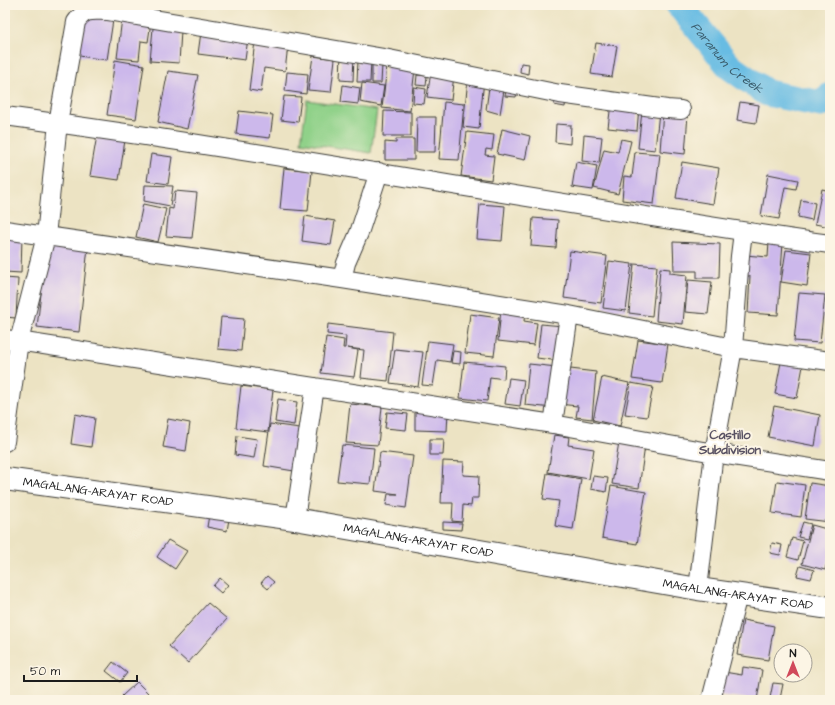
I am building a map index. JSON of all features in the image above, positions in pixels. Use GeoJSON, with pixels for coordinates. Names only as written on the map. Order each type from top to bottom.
{"type":"FeatureCollection","features":[{"type":"Feature","properties":{"kind":"main road","name":"MAGALANG-ARAYAT ROAD"},"geometry":{"type":"LineString","coordinates":[[5,479],[294,519],[698,589],[830,608]]}},
{"type":"Feature","properties":{"kind":"street"},"geometry":{"type":"LineString","coordinates":[[5,442],[12,340],[46,236],[58,123],[76,22],[81,14],[89,10],[384,58],[560,94],[681,110]]}},
{"type":"Feature","properties":{"kind":"street"},"geometry":{"type":"LineString","coordinates":[[5,116],[378,172],[743,232],[830,244]]}},
{"type":"Feature","properties":{"kind":"street"},"geometry":{"type":"LineString","coordinates":[[342,279],[346,263],[359,233],[378,172]]}},
{"type":"Feature","properties":{"kind":"street"},"geometry":{"type":"LineString","coordinates":[[5,230],[342,279],[569,316],[733,348],[830,361]]}},
{"type":"Feature","properties":{"kind":"street"},"geometry":{"type":"LineString","coordinates":[[698,589],[714,453],[733,348],[743,232]]}},
{"type":"Feature","properties":{"kind":"street"},"geometry":{"type":"LineString","coordinates":[[553,424],[569,316]]}},
{"type":"Feature","properties":{"kind":"street"},"geometry":{"type":"LineString","coordinates":[[12,340],[553,424],[714,453],[830,471]]}},
{"type":"Feature","properties":{"kind":"street"},"geometry":{"type":"LineString","coordinates":[[294,519],[316,387]]}},
{"type":"Feature","properties":{"kind":"street"},"geometry":{"type":"LineString","coordinates":[[711,700],[738,595]]}},
{"type":"Feature","properties":{"kind":"green space"},"geometry":{"type":"Polygon","coordinates":[[[307,100],[377,110],[371,153],[301,142],[307,100]]]}},
{"type":"Feature","properties":{"kind":"building"},"geometry":{"type":"Polygon","coordinates":[[[85,16],[113,20],[107,60],[79,56],[85,16]]]}},
{"type":"Feature","properties":{"kind":"building"},"geometry":{"type":"Polygon","coordinates":[[[122,18],[151,22],[148,42],[141,41],[139,60],[117,58],[122,18]]]}},
{"type":"Feature","properties":{"kind":"building"},"geometry":{"type":"Polygon","coordinates":[[[153,28],[181,31],[179,63],[150,61],[153,28]]]}},
{"type":"Feature","properties":{"kind":"building"},"geometry":{"type":"Polygon","coordinates":[[[201,32],[248,38],[245,60],[198,54],[201,32]]]}},
{"type":"Feature","properties":{"kind":"building"},"geometry":{"type":"Polygon","coordinates":[[[255,41],[288,45],[285,71],[264,68],[261,92],[249,90],[255,41]]]}},
{"type":"Feature","properties":{"kind":"building"},"geometry":{"type":"Polygon","coordinates":[[[596,43],[617,46],[612,77],[591,74],[596,43]]]}},
{"type":"Feature","properties":{"kind":"building"},"geometry":{"type":"Polygon","coordinates":[[[341,53],[354,54],[353,81],[340,80],[341,53]]]}},
{"type":"Feature","properties":{"kind":"building"},"geometry":{"type":"Polygon","coordinates":[[[313,56],[335,59],[331,92],[308,90],[313,56]]]}},
{"type":"Feature","properties":{"kind":"building"},"geometry":{"type":"Polygon","coordinates":[[[115,60],[144,65],[136,119],[107,115],[115,60]]]}},
{"type":"Feature","properties":{"kind":"building"},"geometry":{"type":"Polygon","coordinates":[[[358,60],[371,60],[370,82],[357,82],[358,60]]]}},
{"type":"Feature","properties":{"kind":"building"},"geometry":{"type":"Polygon","coordinates":[[[521,63],[529,64],[528,74],[520,72],[521,63]]]}},
{"type":"Feature","properties":{"kind":"building"},"geometry":{"type":"Polygon","coordinates":[[[372,65],[382,65],[381,83],[372,83],[372,65]]]}},
{"type":"Feature","properties":{"kind":"building"},"geometry":{"type":"Polygon","coordinates":[[[387,66],[415,69],[410,111],[382,108],[387,66]]]}},
{"type":"Feature","properties":{"kind":"building"},"geometry":{"type":"Polygon","coordinates":[[[168,71],[198,75],[187,129],[158,122],[168,71]]]}},
{"type":"Feature","properties":{"kind":"building"},"geometry":{"type":"Polygon","coordinates":[[[287,72],[308,74],[306,94],[285,91],[287,72]]]}},
{"type":"Feature","properties":{"kind":"building"},"geometry":{"type":"Polygon","coordinates":[[[431,72],[454,75],[451,100],[427,97],[431,72]]]}},
{"type":"Feature","properties":{"kind":"building"},"geometry":{"type":"Polygon","coordinates":[[[417,75],[427,76],[426,86],[416,85],[417,75]]]}},
{"type":"Feature","properties":{"kind":"building"},"geometry":{"type":"Polygon","coordinates":[[[468,79],[484,80],[479,129],[463,127],[468,79]]]}},
{"type":"Feature","properties":{"kind":"building"},"geometry":{"type":"Polygon","coordinates":[[[362,83],[384,86],[381,106],[360,102],[362,83]]]}},
{"type":"Feature","properties":{"kind":"building"},"geometry":{"type":"Polygon","coordinates":[[[343,85],[360,88],[358,104],[341,102],[343,85]]]}},
{"type":"Feature","properties":{"kind":"building"},"geometry":{"type":"Polygon","coordinates":[[[507,85],[518,87],[516,97],[505,96],[507,85]]]}},
{"type":"Feature","properties":{"kind":"building"},"geometry":{"type":"Polygon","coordinates":[[[414,87],[426,89],[424,104],[413,103],[414,87]]]}},
{"type":"Feature","properties":{"kind":"building"},"geometry":{"type":"Polygon","coordinates":[[[489,87],[504,90],[500,114],[486,110],[489,87]]]}},
{"type":"Feature","properties":{"kind":"building"},"geometry":{"type":"Polygon","coordinates":[[[284,96],[301,97],[298,122],[281,120],[284,96]]]}},
{"type":"Feature","properties":{"kind":"building"},"geometry":{"type":"Polygon","coordinates":[[[555,96],[566,98],[565,107],[554,105],[555,96]]]}},
{"type":"Feature","properties":{"kind":"building"},"geometry":{"type":"Polygon","coordinates":[[[444,102],[464,104],[459,160],[439,159],[444,102]]]}},
{"type":"Feature","properties":{"kind":"building"},"geometry":{"type":"Polygon","coordinates":[[[740,102],[759,105],[756,123],[737,120],[740,102]]]}},
{"type":"Feature","properties":{"kind":"building"},"geometry":{"type":"Polygon","coordinates":[[[611,103],[639,106],[637,131],[608,128],[611,103]]]}},
{"type":"Feature","properties":{"kind":"building"},"geometry":{"type":"Polygon","coordinates":[[[239,111],[273,115],[270,138],[236,134],[239,111]]]}},
{"type":"Feature","properties":{"kind":"building"},"geometry":{"type":"Polygon","coordinates":[[[384,111],[411,112],[411,136],[383,136],[384,111]]]}},
{"type":"Feature","properties":{"kind":"building"},"geometry":{"type":"Polygon","coordinates":[[[642,111],[659,112],[655,150],[638,148],[642,111]]]}},
{"type":"Feature","properties":{"kind":"building"},"geometry":{"type":"Polygon","coordinates":[[[663,111],[688,114],[685,154],[660,151],[663,111]]]}},
{"type":"Feature","properties":{"kind":"building"},"geometry":{"type":"Polygon","coordinates":[[[417,117],[436,117],[435,152],[416,152],[417,117]]]}},
{"type":"Feature","properties":{"kind":"building"},"geometry":{"type":"Polygon","coordinates":[[[556,124],[571,125],[570,144],[555,142],[556,124]]]}},
{"type":"Feature","properties":{"kind":"building"},"geometry":{"type":"Polygon","coordinates":[[[502,129],[530,136],[525,160],[497,154],[502,129]]]}},
{"type":"Feature","properties":{"kind":"building"},"geometry":{"type":"Polygon","coordinates":[[[467,132],[494,135],[492,150],[486,149],[485,155],[494,156],[491,180],[461,176],[467,132]]]}},
{"type":"Feature","properties":{"kind":"building"},"geometry":{"type":"Polygon","coordinates":[[[97,135],[125,140],[119,180],[90,176],[97,135]]]}},
{"type":"Feature","properties":{"kind":"building"},"geometry":{"type":"Polygon","coordinates":[[[584,135],[602,137],[599,163],[582,161],[584,135]]]}},
{"type":"Feature","properties":{"kind":"building"},"geometry":{"type":"Polygon","coordinates":[[[396,139],[414,139],[414,160],[385,160],[385,142],[396,143],[396,139]]]}},
{"type":"Feature","properties":{"kind":"building"},"geometry":{"type":"Polygon","coordinates":[[[621,139],[631,141],[618,194],[594,188],[604,149],[618,152],[621,139]]]}},
{"type":"Feature","properties":{"kind":"building"},"geometry":{"type":"Polygon","coordinates":[[[635,152],[660,154],[654,204],[622,200],[624,176],[632,177],[635,152]]]}},
{"type":"Feature","properties":{"kind":"building"},"geometry":{"type":"Polygon","coordinates":[[[151,154],[172,157],[168,184],[147,181],[151,154]]]}},
{"type":"Feature","properties":{"kind":"building"},"geometry":{"type":"Polygon","coordinates":[[[576,162],[597,166],[593,190],[572,187],[576,162]]]}},
{"type":"Feature","properties":{"kind":"building"},"geometry":{"type":"Polygon","coordinates":[[[682,162],[719,168],[713,204],[676,198],[682,162]]]}},
{"type":"Feature","properties":{"kind":"building"},"geometry":{"type":"Polygon","coordinates":[[[284,168],[312,171],[308,211],[280,209],[284,168]]]}},
{"type":"Feature","properties":{"kind":"building"},"geometry":{"type":"Polygon","coordinates":[[[768,174],[798,180],[796,189],[785,187],[779,219],[761,216],[768,174]]]}},
{"type":"Feature","properties":{"kind":"building"},"geometry":{"type":"Polygon","coordinates":[[[145,185],[173,186],[170,206],[144,201],[145,185]]]}},
{"type":"Feature","properties":{"kind":"building"},"geometry":{"type":"Polygon","coordinates":[[[822,189],[830,191],[830,227],[815,224],[822,189]]]}},
{"type":"Feature","properties":{"kind":"building"},"geometry":{"type":"Polygon","coordinates":[[[175,191],[197,193],[192,238],[166,236],[169,208],[173,209],[175,191]]]}},
{"type":"Feature","properties":{"kind":"building"},"geometry":{"type":"Polygon","coordinates":[[[801,200],[815,203],[812,220],[798,217],[801,200]]]}},
{"type":"Feature","properties":{"kind":"building"},"geometry":{"type":"Polygon","coordinates":[[[143,204],[166,209],[158,242],[136,237],[143,204]]]}},
{"type":"Feature","properties":{"kind":"building"},"geometry":{"type":"Polygon","coordinates":[[[480,204],[505,206],[502,241],[477,239],[480,204]]]}},
{"type":"Feature","properties":{"kind":"building"},"geometry":{"type":"Polygon","coordinates":[[[305,216],[335,221],[331,245],[302,241],[305,216]]]}},
{"type":"Feature","properties":{"kind":"building"},"geometry":{"type":"Polygon","coordinates":[[[533,218],[558,220],[556,248],[531,246],[533,218]]]}},
{"type":"Feature","properties":{"kind":"building"},"geometry":{"type":"Polygon","coordinates":[[[5,236],[22,236],[21,273],[5,272],[5,236]]]}},
{"type":"Feature","properties":{"kind":"building"},"geometry":{"type":"Polygon","coordinates":[[[673,242],[720,244],[719,278],[697,278],[697,271],[674,271],[673,242]]]}},
{"type":"Feature","properties":{"kind":"building"},"geometry":{"type":"Polygon","coordinates":[[[769,242],[783,243],[778,315],[748,313],[750,276],[744,276],[745,255],[768,257],[769,242]]]}},
{"type":"Feature","properties":{"kind":"building"},"geometry":{"type":"Polygon","coordinates":[[[47,243],[88,247],[79,332],[37,327],[47,243]]]}},
{"type":"Feature","properties":{"kind":"building"},"geometry":{"type":"Polygon","coordinates":[[[786,250],[811,253],[807,286],[781,282],[786,250]]]}},
{"type":"Feature","properties":{"kind":"building"},"geometry":{"type":"Polygon","coordinates":[[[570,251],[607,256],[601,303],[564,298],[570,251]]]}},
{"type":"Feature","properties":{"kind":"building"},"geometry":{"type":"Polygon","coordinates":[[[609,261],[632,264],[626,311],[603,308],[609,261]]]}},
{"type":"Feature","properties":{"kind":"building"},"geometry":{"type":"Polygon","coordinates":[[[634,264],[657,266],[652,316],[629,313],[634,264]]]}},
{"type":"Feature","properties":{"kind":"building"},"geometry":{"type":"Polygon","coordinates":[[[660,268],[670,269],[670,273],[687,275],[683,324],[656,321],[660,268]]]}},
{"type":"Feature","properties":{"kind":"building"},"geometry":{"type":"Polygon","coordinates":[[[5,278],[18,279],[16,318],[5,317],[5,278]]]}},
{"type":"Feature","properties":{"kind":"building"},"geometry":{"type":"Polygon","coordinates":[[[688,280],[712,282],[708,314],[685,312],[688,280]]]}},
{"type":"Feature","properties":{"kind":"building"},"geometry":{"type":"Polygon","coordinates":[[[799,293],[825,295],[820,343],[794,341],[799,293]]]}},
{"type":"Feature","properties":{"kind":"building"},"geometry":{"type":"Polygon","coordinates":[[[501,309],[525,312],[524,321],[537,323],[534,345],[498,341],[501,309]]]}},
{"type":"Feature","properties":{"kind":"building"},"geometry":{"type":"Polygon","coordinates":[[[470,314],[499,318],[494,356],[465,353],[470,314]]]}},
{"type":"Feature","properties":{"kind":"building"},"geometry":{"type":"Polygon","coordinates":[[[221,317],[244,319],[241,351],[218,349],[221,317]]]}},
{"type":"Feature","properties":{"kind":"building"},"geometry":{"type":"Polygon","coordinates":[[[829,318],[830,341],[826,341],[829,318]]]}},
{"type":"Feature","properties":{"kind":"building"},"geometry":{"type":"Polygon","coordinates":[[[328,324],[393,332],[388,381],[361,378],[364,350],[347,348],[358,350],[354,377],[321,373],[326,337],[344,340],[343,348],[345,348],[346,336],[327,334],[328,324]]]}},
{"type":"Feature","properties":{"kind":"building"},"geometry":{"type":"Polygon","coordinates":[[[541,324],[563,326],[559,361],[537,358],[541,324]]]}},
{"type":"Feature","properties":{"kind":"building"},"geometry":{"type":"Polygon","coordinates":[[[638,340],[668,344],[662,383],[632,379],[638,340]]]}},
{"type":"Feature","properties":{"kind":"building"},"geometry":{"type":"Polygon","coordinates":[[[428,341],[453,344],[450,362],[437,360],[433,386],[422,385],[428,341]]]}},
{"type":"Feature","properties":{"kind":"building"},"geometry":{"type":"Polygon","coordinates":[[[395,349],[423,352],[418,387],[390,383],[395,349]]]}},
{"type":"Feature","properties":{"kind":"building"},"geometry":{"type":"Polygon","coordinates":[[[453,351],[461,352],[460,364],[451,363],[453,351]]]}},
{"type":"Feature","properties":{"kind":"building"},"geometry":{"type":"Polygon","coordinates":[[[464,362],[505,366],[504,379],[490,377],[487,401],[460,398],[464,362]]]}},
{"type":"Feature","properties":{"kind":"building"},"geometry":{"type":"Polygon","coordinates":[[[781,362],[803,366],[797,398],[775,394],[781,362]]]}},
{"type":"Feature","properties":{"kind":"building"},"geometry":{"type":"Polygon","coordinates":[[[529,364],[557,367],[553,408],[525,405],[529,364]]]}},
{"type":"Feature","properties":{"kind":"building"},"geometry":{"type":"Polygon","coordinates":[[[562,368],[596,372],[592,419],[576,417],[578,406],[558,404],[562,368]]]}},
{"type":"Feature","properties":{"kind":"building"},"geometry":{"type":"Polygon","coordinates":[[[602,377],[629,383],[620,426],[593,420],[602,377]]]}},
{"type":"Feature","properties":{"kind":"building"},"geometry":{"type":"Polygon","coordinates":[[[509,378],[524,380],[520,406],[505,404],[509,378]]]}},
{"type":"Feature","properties":{"kind":"building"},"geometry":{"type":"Polygon","coordinates":[[[631,383],[653,387],[647,417],[625,414],[631,383]]]}},
{"type":"Feature","properties":{"kind":"building"},"geometry":{"type":"Polygon","coordinates":[[[241,386],[273,390],[268,432],[236,428],[241,386]]]}},
{"type":"Feature","properties":{"kind":"building"},"geometry":{"type":"Polygon","coordinates":[[[278,399],[297,402],[294,425],[275,422],[278,399]]]}},
{"type":"Feature","properties":{"kind":"building"},"geometry":{"type":"Polygon","coordinates":[[[350,404],[382,407],[378,445],[346,443],[350,404]]]}},
{"type":"Feature","properties":{"kind":"building"},"geometry":{"type":"Polygon","coordinates":[[[774,406],[820,415],[815,446],[768,437],[774,406]]]}},
{"type":"Feature","properties":{"kind":"building"},"geometry":{"type":"Polygon","coordinates":[[[415,411],[448,412],[447,431],[415,430],[415,411]]]}},
{"type":"Feature","properties":{"kind":"building"},"geometry":{"type":"Polygon","coordinates":[[[387,412],[408,414],[406,430],[385,428],[387,412]]]}},
{"type":"Feature","properties":{"kind":"building"},"geometry":{"type":"Polygon","coordinates":[[[75,414],[95,418],[91,447],[71,444],[75,414]]]}},
{"type":"Feature","properties":{"kind":"building"},"geometry":{"type":"Polygon","coordinates":[[[168,419],[190,423],[186,451],[163,447],[168,419]]]}},
{"type":"Feature","properties":{"kind":"building"},"geometry":{"type":"Polygon","coordinates":[[[270,424],[300,428],[294,471],[264,466],[270,424]]]}},
{"type":"Feature","properties":{"kind":"building"},"geometry":{"type":"Polygon","coordinates":[[[554,435],[569,437],[568,445],[594,449],[589,479],[548,472],[554,435]]]}},
{"type":"Feature","properties":{"kind":"building"},"geometry":{"type":"Polygon","coordinates":[[[237,436],[257,439],[254,458],[235,455],[237,436]]]}},
{"type":"Feature","properties":{"kind":"building"},"geometry":{"type":"Polygon","coordinates":[[[430,439],[444,439],[443,455],[430,455],[430,439]]]}},
{"type":"Feature","properties":{"kind":"building"},"geometry":{"type":"Polygon","coordinates":[[[619,442],[645,446],[639,488],[612,484],[619,442]]]}},
{"type":"Feature","properties":{"kind":"building"},"geometry":{"type":"Polygon","coordinates":[[[342,445],[374,448],[370,484],[337,481],[342,445]]]}},
{"type":"Feature","properties":{"kind":"building"},"geometry":{"type":"Polygon","coordinates":[[[380,452],[413,456],[406,508],[386,505],[388,494],[398,494],[375,491],[380,452]]]}},
{"type":"Feature","properties":{"kind":"building"},"geometry":{"type":"Polygon","coordinates":[[[443,461],[464,462],[463,475],[479,476],[478,498],[472,498],[471,506],[463,505],[462,522],[452,521],[453,503],[441,503],[443,461]]]}},
{"type":"Feature","properties":{"kind":"building"},"geometry":{"type":"Polygon","coordinates":[[[547,473],[581,479],[573,529],[555,526],[559,501],[543,499],[547,473]]]}},
{"type":"Feature","properties":{"kind":"building"},"geometry":{"type":"Polygon","coordinates":[[[593,476],[608,478],[606,492],[591,489],[593,476]]]}},
{"type":"Feature","properties":{"kind":"building"},"geometry":{"type":"Polygon","coordinates":[[[777,481],[805,485],[801,517],[772,513],[777,481]]]}},
{"type":"Feature","properties":{"kind":"building"},"geometry":{"type":"Polygon","coordinates":[[[810,483],[830,486],[830,522],[805,519],[810,483]]]}},
{"type":"Feature","properties":{"kind":"building"},"geometry":{"type":"Polygon","coordinates":[[[611,486],[646,492],[637,544],[602,538],[611,486]]]}},
{"type":"Feature","properties":{"kind":"building"},"geometry":{"type":"Polygon","coordinates":[[[209,515],[229,519],[227,531],[207,527],[209,515]]]}},
{"type":"Feature","properties":{"kind":"building"},"geometry":{"type":"Polygon","coordinates":[[[443,522],[462,523],[461,530],[443,529],[443,522]]]}},
{"type":"Feature","properties":{"kind":"building"},"geometry":{"type":"Polygon","coordinates":[[[803,522],[811,524],[807,539],[798,537],[803,522]]]}},
{"type":"Feature","properties":{"kind":"building"},"geometry":{"type":"Polygon","coordinates":[[[812,525],[830,530],[830,552],[825,570],[802,564],[812,525]]]}},
{"type":"Feature","properties":{"kind":"building"},"geometry":{"type":"Polygon","coordinates":[[[792,538],[803,541],[798,560],[787,557],[792,538]]]}},
{"type":"Feature","properties":{"kind":"building"},"geometry":{"type":"Polygon","coordinates":[[[168,540],[187,551],[175,569],[157,557],[168,540]]]}},
{"type":"Feature","properties":{"kind":"building"},"geometry":{"type":"Polygon","coordinates":[[[772,543],[782,545],[780,555],[770,553],[772,543]]]}},
{"type":"Feature","properties":{"kind":"building"},"geometry":{"type":"Polygon","coordinates":[[[800,566],[814,570],[811,579],[797,576],[800,566]]]}},
{"type":"Feature","properties":{"kind":"building"},"geometry":{"type":"Polygon","coordinates":[[[267,576],[274,582],[268,589],[261,583],[267,576]]]}},
{"type":"Feature","properties":{"kind":"building"},"geometry":{"type":"Polygon","coordinates":[[[220,578],[228,585],[221,593],[213,586],[220,578]]]}},
{"type":"Feature","properties":{"kind":"building"},"geometry":{"type":"Polygon","coordinates":[[[208,603],[227,619],[188,663],[169,646],[208,603]]]}},
{"type":"Feature","properties":{"kind":"building"},"geometry":{"type":"Polygon","coordinates":[[[743,620],[774,626],[768,660],[737,655],[743,620]]]}},
{"type":"Feature","properties":{"kind":"building"},"geometry":{"type":"Polygon","coordinates":[[[113,662],[127,673],[120,682],[106,671],[113,662]]]}},
{"type":"Feature","properties":{"kind":"building"},"geometry":{"type":"Polygon","coordinates":[[[743,667],[762,670],[757,700],[720,695],[724,672],[742,675],[743,667]]]}},
{"type":"Feature","properties":{"kind":"building"},"geometry":{"type":"Polygon","coordinates":[[[137,682],[148,693],[142,700],[126,700],[122,696],[137,682]]]}},
{"type":"Feature","properties":{"kind":"building"},"geometry":{"type":"Polygon","coordinates":[[[773,683],[783,684],[780,699],[770,698],[773,683]]]}},
{"type":"Feature","properties":{"kind":"waterway","name":"Paranum Creek"},"geometry":{"type":"LineString","coordinates":[[679,5],[730,67],[767,93],[821,104],[830,96]]}},
{"type":"Feature","properties":{"kind":"district","name":"Castillo Subdivision"},"geometry":{"type":"Point","coordinates":[730,442]}}]}
